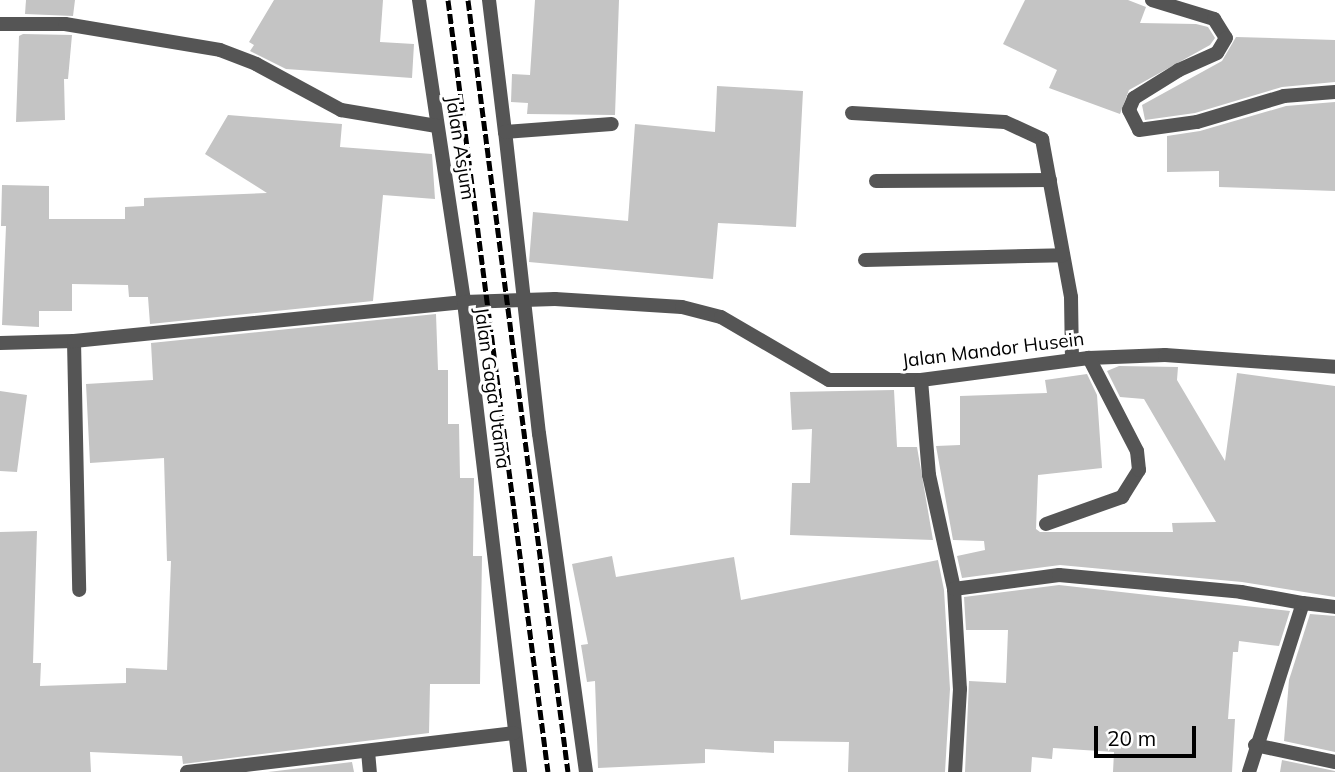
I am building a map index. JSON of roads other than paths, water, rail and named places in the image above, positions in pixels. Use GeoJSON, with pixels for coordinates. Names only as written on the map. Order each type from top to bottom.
{"type":"FeatureCollection","features":[{"type":"Feature","properties":{"kind":"street","name":"Jalan Asjum"},"geometry":{"type":"LineString","coordinates":[[419,0],[464,302]]}},
{"type":"Feature","properties":{"kind":"street"},"geometry":{"type":"LineString","coordinates":[[489,0],[524,298],[586,772]]}},
{"type":"Feature","properties":{"kind":"street"},"geometry":{"type":"LineString","coordinates":[[1152,0],[1214,19],[1226,38],[1217,53],[1179,69],[1134,98],[1129,110],[1139,130],[1197,122],[1284,96],[1335,92]]}},
{"type":"Feature","properties":{"kind":"street"},"geometry":{"type":"LineString","coordinates":[[0,24],[65,24],[220,50],[256,64],[341,110],[437,126]]}},
{"type":"Feature","properties":{"kind":"street"},"geometry":{"type":"LineString","coordinates":[[852,113],[1005,122],[1042,139],[1071,297],[1072,360]]}},
{"type":"Feature","properties":{"kind":"street"},"geometry":{"type":"LineString","coordinates":[[505,132],[612,124]]}},
{"type":"Feature","properties":{"kind":"street"},"geometry":{"type":"LineString","coordinates":[[876,181],[1050,180]]}},
{"type":"Feature","properties":{"kind":"street"},"geometry":{"type":"LineString","coordinates":[[865,260],[1063,255]]}},
{"type":"Feature","properties":{"kind":"street","name":"Jalan Mandor Husein"},"geometry":{"type":"LineString","coordinates":[[464,302],[524,298],[682,307],[721,317],[829,380],[921,380],[1089,358],[1165,355],[1335,367]]}},
{"type":"Feature","properties":{"kind":"street","name":"Jalan Gaga Utama"},"geometry":{"type":"LineString","coordinates":[[0,343],[74,341],[464,302],[520,772]]}},
{"type":"Feature","properties":{"kind":"street"},"geometry":{"type":"LineString","coordinates":[[74,341],[79,590]]}},
{"type":"Feature","properties":{"kind":"street"},"geometry":{"type":"LineString","coordinates":[[1046,524],[1122,496],[1139,470],[1137,451],[1089,358]]}},
{"type":"Feature","properties":{"kind":"street"},"geometry":{"type":"LineString","coordinates":[[921,380],[929,475],[954,589],[960,689],[955,772]]}},
{"type":"Feature","properties":{"kind":"street"},"geometry":{"type":"LineString","coordinates":[[954,589],[1059,575],[1241,592],[1335,607]]}},
{"type":"Feature","properties":{"kind":"street"},"geometry":{"type":"LineString","coordinates":[[1249,772],[1255,745],[1282,679],[1303,603]]}},
{"type":"Feature","properties":{"kind":"street"},"geometry":{"type":"LineString","coordinates":[[187,772],[514,733]]}},
{"type":"Feature","properties":{"kind":"street"},"geometry":{"type":"LineString","coordinates":[[1255,745],[1335,762]]}},
{"type":"Feature","properties":{"kind":"street"},"geometry":{"type":"LineString","coordinates":[[368,751],[370,772]]}},
{"type":"Feature","properties":{"kind":"railway"},"geometry":{"type":"LineString","coordinates":[[448,0],[548,772]]}},
{"type":"Feature","properties":{"kind":"railway"},"geometry":{"type":"LineString","coordinates":[[468,0],[568,772]]}}]}
